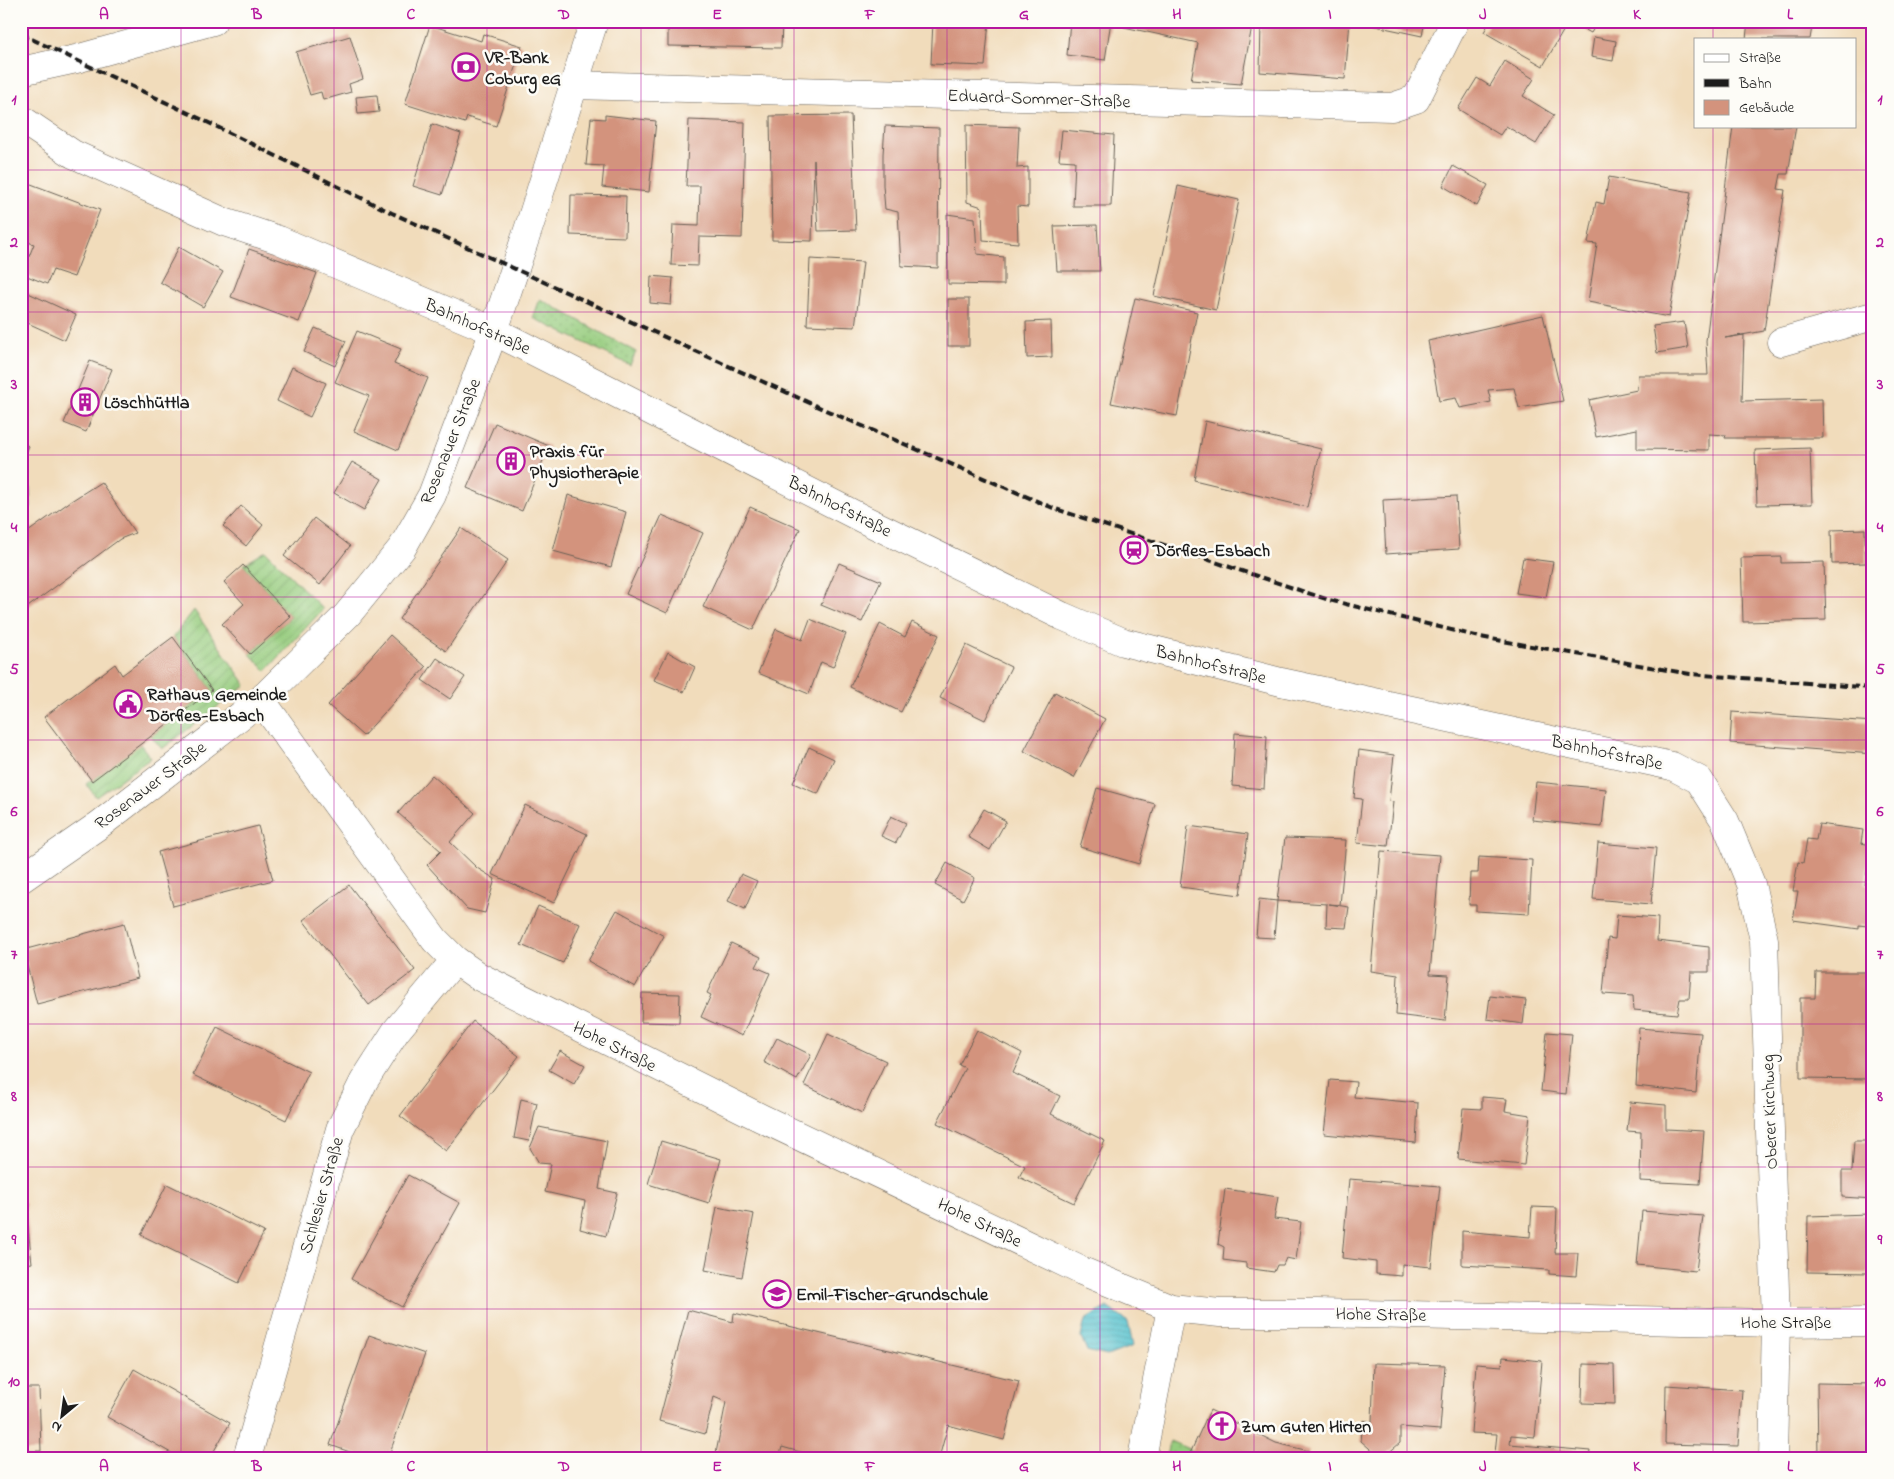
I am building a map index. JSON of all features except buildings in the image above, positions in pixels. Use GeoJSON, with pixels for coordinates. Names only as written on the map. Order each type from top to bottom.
{"type":"FeatureCollection","features":[{"type":"Feature","properties":{"kind":"street"},"geometry":{"type":"LineString","coordinates":[[21,71],[76,59],[213,21]]}},
{"type":"Feature","properties":{"kind":"street","name":"Rosenauer Straße"},"geometry":{"type":"LineString","coordinates":[[21,879],[98,826],[261,700],[347,615],[402,548],[432,494],[494,330],[527,233],[594,21]]}},
{"type":"Feature","properties":{"kind":"street","name":"Eduard-Sommer-Straße"},"geometry":{"type":"LineString","coordinates":[[573,85],[1392,107],[1416,99],[1454,21]]}},
{"type":"Feature","properties":{"kind":"street","name":"Bahnhofstraße"},"geometry":{"type":"LineString","coordinates":[[21,119],[73,154],[224,222],[279,240],[494,330],[889,531],[1062,616],[1123,642],[1281,682],[1672,766],[1699,780]]}},
{"type":"Feature","properties":{"kind":"street"},"geometry":{"type":"LineString","coordinates":[[1781,342],[1873,316]]}},
{"type":"Feature","properties":{"kind":"street","name":"Hohe Straße"},"geometry":{"type":"LineString","coordinates":[[261,700],[435,940],[454,960],[478,976],[723,1100],[1082,1271],[1170,1308],[1220,1313],[1317,1313],[1776,1323],[1873,1322]]}},
{"type":"Feature","properties":{"kind":"street","name":"Oberer Kirchweg"},"geometry":{"type":"LineString","coordinates":[[1699,780],[1725,821],[1747,875],[1764,940],[1776,1323],[1773,1458]]}},
{"type":"Feature","properties":{"kind":"street","name":"Schlesier Straße"},"geometry":{"type":"LineString","coordinates":[[247,1458],[340,1130],[364,1081],[396,1031],[454,960]]}},
{"type":"Feature","properties":{"kind":"street"},"geometry":{"type":"LineString","coordinates":[[1142,1458],[1170,1308]]}},
{"type":"Feature","properties":{"kind":"green space"},"geometry":{"type":"Polygon","coordinates":[[[540,299],[636,352],[630,365],[533,318],[540,299]]]}},
{"type":"Feature","properties":{"kind":"green space"},"geometry":{"type":"Polygon","coordinates":[[[21,470],[29,474],[31,507],[21,514],[21,470]]]}},
{"type":"Feature","properties":{"kind":"green space"},"geometry":{"type":"Polygon","coordinates":[[[266,551],[323,609],[266,671],[250,654],[291,617],[243,565],[266,551]]]}},
{"type":"Feature","properties":{"kind":"green space"},"geometry":{"type":"Polygon","coordinates":[[[194,610],[246,685],[162,749],[151,736],[212,690],[173,637],[194,610]]]}},
{"type":"Feature","properties":{"kind":"green space"},"geometry":{"type":"Polygon","coordinates":[[[140,744],[151,758],[96,797],[86,784],[140,744]]]}},
{"type":"Feature","properties":{"kind":"green space"},"geometry":{"type":"Polygon","coordinates":[[[1170,1441],[1191,1450],[1188,1458],[1167,1458],[1170,1441]]]}},
{"type":"Feature","properties":{"kind":"water"},"geometry":{"type":"Polygon","coordinates":[[[1107,1307],[1128,1322],[1133,1346],[1107,1356],[1087,1351],[1081,1337],[1085,1320],[1107,1307]]]}},
{"type":"Feature","properties":{"kind":"railway"},"geometry":{"type":"LineString","coordinates":[[21,34],[201,119],[392,213],[823,409],[1053,508],[1329,600],[1480,637],[1690,674],[1873,688]]}},
{"type":"Feature","properties":{"kind":"place","name":"VR-Bank Coburg eG"},"geometry":{"type":"Point","coordinates":[466,67]}},
{"type":"Feature","properties":{"kind":"place","name":"Löschhüttla"},"geometry":{"type":"Point","coordinates":[85,402]}},
{"type":"Feature","properties":{"kind":"place","name":"Praxis für Physiotherapie"},"geometry":{"type":"Point","coordinates":[511,461]}},
{"type":"Feature","properties":{"kind":"place","name":"Dörfles-Esbach"},"geometry":{"type":"Point","coordinates":[1134,550]}},
{"type":"Feature","properties":{"kind":"place","name":"Rathaus Gemeinde Dörfles-Esbach"},"geometry":{"type":"Point","coordinates":[128,704]}},
{"type":"Feature","properties":{"kind":"place","name":"Emil-Fischer-Grundschule"},"geometry":{"type":"Point","coordinates":[777,1294]}},
{"type":"Feature","properties":{"kind":"place","name":"Zum Guten Hirten"},"geometry":{"type":"Point","coordinates":[1222,1426]}}]}
